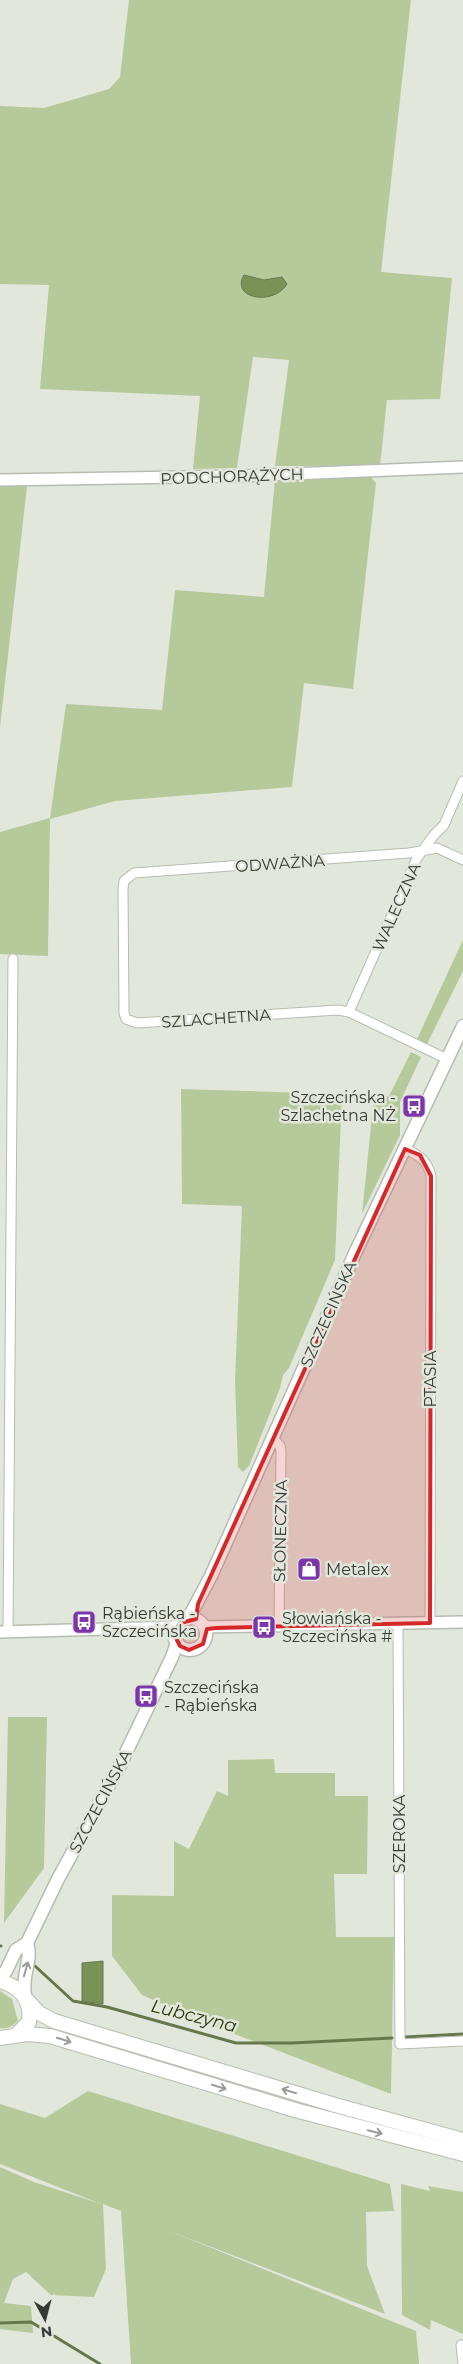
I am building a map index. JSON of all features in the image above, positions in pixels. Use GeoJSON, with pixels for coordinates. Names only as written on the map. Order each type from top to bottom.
{"type":"FeatureCollection","features":[{"type":"Feature","properties":{"kind":"main road","name":"SZCZECIŃSKA"},"geometry":{"type":"LineString","coordinates":[[202,1626],[198,1604],[404,1149],[463,1026]]}},
{"type":"Feature","properties":{"kind":"main road"},"geometry":{"type":"LineString","coordinates":[[178,1638],[202,1626]]}},
{"type":"Feature","properties":{"kind":"main road"},"geometry":{"type":"LineString","coordinates":[[178,1638],[199,1647],[202,1626]]}},
{"type":"Feature","properties":{"kind":"main road","name":"SZCZECIŃSKA"},"geometry":{"type":"LineString","coordinates":[[0,1977],[6,1971],[16,1950],[27,1943],[58,1879],[120,1765],[172,1658],[178,1638]]}},
{"type":"Feature","properties":{"kind":"main road","name":"SZCZECIŃSKA"},"geometry":{"type":"LineString","coordinates":[[26,1998],[23,1978],[30,1956],[27,1943]]}},
{"type":"Feature","properties":{"kind":"main road"},"geometry":{"type":"LineString","coordinates":[[0,1982],[13,1986],[40,2013],[54,2020],[335,2105],[463,2140]]}},
{"type":"Feature","properties":{"kind":"main road"},"geometry":{"type":"LineString","coordinates":[[4,2038],[29,2022],[26,1998]]}},
{"type":"Feature","properties":{"kind":"main road"},"geometry":{"type":"LineString","coordinates":[[4,2038],[50,2036],[295,2110],[463,2154]]}},
{"type":"Feature","properties":{"kind":"street","name":"PODCHORĄŻYCH"},"geometry":{"type":"LineString","coordinates":[[0,480],[243,476],[463,467]]}},
{"type":"Feature","properties":{"kind":"street","name":"WALECZNA"},"geometry":{"type":"LineString","coordinates":[[349,1012],[417,858],[444,825],[463,781]]}},
{"type":"Feature","properties":{"kind":"street"},"geometry":{"type":"LineString","coordinates":[[425,849],[437,848],[463,860]]}},
{"type":"Feature","properties":{"kind":"street","name":"ODWAŻNA"},"geometry":{"type":"LineString","coordinates":[[134,873],[409,853],[425,849]]}},
{"type":"Feature","properties":{"kind":"street","name":"SZLACHETNA"},"geometry":{"type":"LineString","coordinates":[[134,873],[124,881],[123,889],[126,1019],[137,1024],[332,1010],[349,1012],[447,1059]]}},
{"type":"Feature","properties":{"kind":"street"},"geometry":{"type":"LineString","coordinates":[[13,959],[4,1632],[156,1629],[178,1638]]}},
{"type":"Feature","properties":{"kind":"street","name":"PTASIA"},"geometry":{"type":"LineString","coordinates":[[404,1149],[420,1155],[428,1165],[431,1176],[430,1623]]}},
{"type":"Feature","properties":{"kind":"street","name":"SŁONECZNA"},"geometry":{"type":"LineString","coordinates":[[272,1438],[280,1446],[281,1451],[278,1627]]}},
{"type":"Feature","properties":{"kind":"street"},"geometry":{"type":"LineString","coordinates":[[202,1626],[278,1627],[463,1622]]}},
{"type":"Feature","properties":{"kind":"street","name":"SZEROKA"},"geometry":{"type":"LineString","coordinates":[[398,1624],[400,2044],[463,2040]]}},
{"type":"Feature","properties":{"kind":"street"},"geometry":{"type":"LineString","coordinates":[[461,2345],[463,2364]]}},
{"type":"Feature","properties":{"kind":"highlighted area"},"geometry":{"type":"Polygon","coordinates":[[[405,1149],[420,1155],[431,1176],[430,1623],[207,1629],[203,1644],[189,1650],[180,1646],[174,1634],[180,1623],[196,1619],[198,1604],[405,1149]]]}},
{"type":"Feature","properties":{"kind":"shaded area"},"geometry":{"type":"Polygon","coordinates":[[[129,0],[411,0],[381,272],[452,278],[440,399],[387,400],[380,466],[275,466],[289,360],[253,357],[237,468],[193,469],[200,396],[40,389],[49,285],[0,284],[0,106],[44,108],[109,89],[120,77],[129,0]]]}},
{"type":"Feature","properties":{"kind":"shaded area"},"geometry":{"type":"Polygon","coordinates":[[[244,275],[264,280],[282,277],[287,284],[281,291],[273,295],[255,297],[243,290],[241,283],[244,275]]]}},
{"type":"Feature","properties":{"kind":"shaded area"},"geometry":{"type":"Polygon","coordinates":[[[369,475],[376,483],[353,689],[304,683],[292,787],[115,801],[50,819],[48,956],[0,954],[0,832],[50,818],[66,704],[162,710],[175,590],[264,597],[275,479],[369,475]]]}},
{"type":"Feature","properties":{"kind":"shaded area"},"geometry":{"type":"Polygon","coordinates":[[[0,486],[27,486],[0,727],[0,486]]]}},
{"type":"Feature","properties":{"kind":"shaded area"},"geometry":{"type":"Polygon","coordinates":[[[463,940],[463,971],[427,1044],[417,1039],[463,940]]]}},
{"type":"Feature","properties":{"kind":"shaded area"},"geometry":{"type":"Polygon","coordinates":[[[411,1052],[421,1057],[400,1102],[400,1135],[362,1214],[374,1096],[389,1096],[411,1052]]]}},
{"type":"Feature","properties":{"kind":"shaded area"},"geometry":{"type":"Polygon","coordinates":[[[181,1089],[342,1094],[335,1260],[289,1368],[283,1375],[280,1388],[249,1466],[243,1472],[238,1467],[235,1381],[242,1206],[182,1204],[181,1089]]]}},
{"type":"Feature","properties":{"kind":"shaded area"},"geometry":{"type":"Polygon","coordinates":[[[8,1717],[47,1717],[44,1868],[4,1923],[8,1717]]]}},
{"type":"Feature","properties":{"kind":"shaded area"},"geometry":{"type":"Polygon","coordinates":[[[274,1759],[275,1773],[335,1773],[335,1796],[368,1796],[367,1874],[334,1874],[336,1937],[394,1937],[391,2094],[208,2024],[142,1995],[112,1956],[112,1895],[174,1896],[174,1841],[189,1849],[217,1791],[228,1796],[228,1760],[274,1759]]]}},
{"type":"Feature","properties":{"kind":"shaded area"},"geometry":{"type":"Polygon","coordinates":[[[103,1961],[103,2004],[82,2001],[82,1963],[103,1961]]]}},
{"type":"Feature","properties":{"kind":"shaded area"},"geometry":{"type":"Polygon","coordinates":[[[0,1991],[12,1999],[18,2021],[12,2026],[5,2028],[0,2028],[0,1991]]]}},
{"type":"Feature","properties":{"kind":"shaded area"},"geometry":{"type":"Polygon","coordinates":[[[88,2091],[390,2184],[394,2211],[366,2212],[367,2266],[385,2314],[167,2230],[416,2331],[419,2364],[131,2364],[121,2211],[103,2204],[106,2269],[94,2297],[51,2295],[26,2272],[13,2279],[4,2303],[31,2306],[33,2333],[0,2329],[0,2167],[34,2182],[101,2204],[0,2164],[0,2104],[45,2118],[88,2091]]]}},
{"type":"Feature","properties":{"kind":"shaded area"},"geometry":{"type":"Polygon","coordinates":[[[401,2184],[430,2191],[428,2186],[463,2192],[463,2334],[431,2320],[430,2330],[402,2315],[401,2184]]]}},
{"type":"Feature","properties":{"kind":"waterway","name":"Lubczyna"},"geometry":{"type":"LineString","coordinates":[[35,1966],[73,2001],[107,2007],[236,2043],[292,2043],[392,2038]]}},
{"type":"Feature","properties":{"kind":"waterway","name":"Lubczyna"},"geometry":{"type":"LineString","coordinates":[[406,2037],[463,2034]]}},
{"type":"Feature","properties":{"kind":"waterway"},"geometry":{"type":"LineString","coordinates":[[0,2323],[31,2322],[100,2364]]}},
{"type":"Feature","properties":{"kind":"place","name":"Szczecińska - Szlachetna NŻ"},"geometry":{"type":"Point","coordinates":[414,1106]}},
{"type":"Feature","properties":{"kind":"place","name":"Metalex"},"geometry":{"type":"Point","coordinates":[309,1569]}},
{"type":"Feature","properties":{"kind":"place","name":"Rąbieńska - Szczecińska"},"geometry":{"type":"Point","coordinates":[84,1622]}},
{"type":"Feature","properties":{"kind":"place","name":"Słowiańska - Szczecińska #"},"geometry":{"type":"Point","coordinates":[264,1627]}},
{"type":"Feature","properties":{"kind":"place","name":"Szczecińska - Rąbieńska"},"geometry":{"type":"Point","coordinates":[146,1696]}}]}
